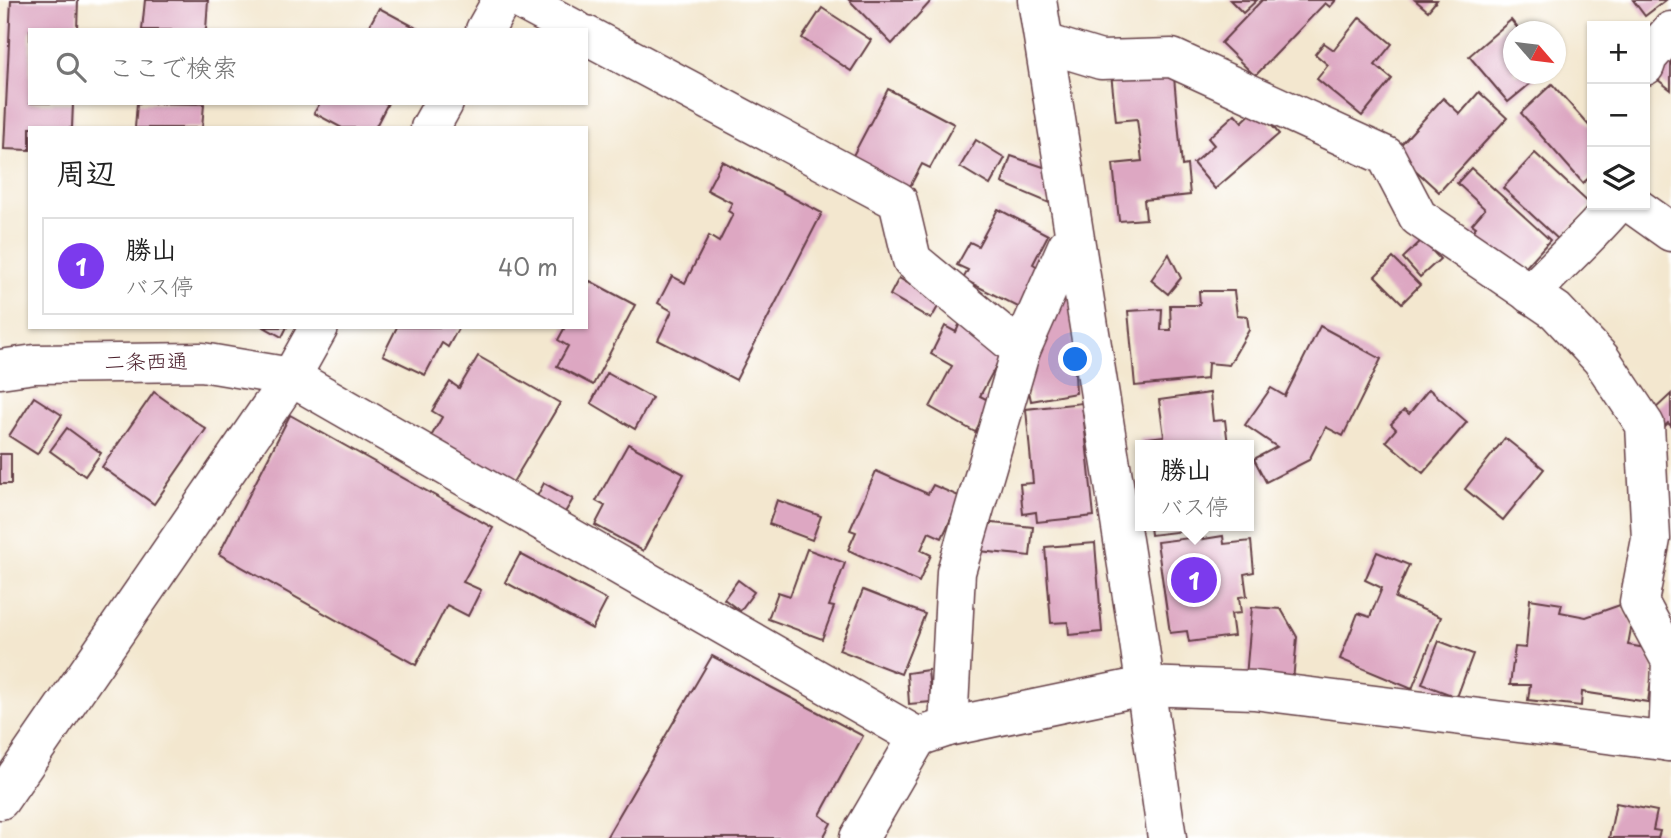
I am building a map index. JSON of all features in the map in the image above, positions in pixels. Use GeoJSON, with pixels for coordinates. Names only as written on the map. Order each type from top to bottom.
{"type":"FeatureCollection","features":[{"type":"Feature","properties":{"kind":"street"},"geometry":{"type":"LineString","coordinates":[[486,28],[502,0]]}},
{"type":"Feature","properties":{"kind":"street"},"geometry":{"type":"LineString","coordinates":[[520,0],[572,28]]}},
{"type":"Feature","properties":{"kind":"street"},"geometry":{"type":"LineString","coordinates":[[1037,0],[1137,628],[1167,838]]}},
{"type":"Feature","properties":{"kind":"street"},"geometry":{"type":"LineString","coordinates":[[1650,55],[1671,31]]}},
{"type":"Feature","properties":{"kind":"street"},"geometry":{"type":"LineString","coordinates":[[588,36],[898,201],[912,260],[1020,350]]}},
{"type":"Feature","properties":{"kind":"street"},"geometry":{"type":"LineString","coordinates":[[291,377],[933,732],[1144,686],[1254,690],[1669,750],[1671,661],[1639,602],[1651,539],[1645,425],[1601,359],[1556,311],[1418,217],[1386,156],[1172,58],[1101,60],[1045,43]]}},
{"type":"Feature","properties":{"kind":"street"},"geometry":{"type":"LineString","coordinates":[[431,126],[443,105]]}},
{"type":"Feature","properties":{"kind":"street"},"geometry":{"type":"LineString","coordinates":[[1530,294],[1612,210]]}},
{"type":"Feature","properties":{"kind":"street"},"geometry":{"type":"LineString","coordinates":[[1640,210],[1671,232]]}},
{"type":"Feature","properties":{"kind":"street"},"geometry":{"type":"LineString","coordinates":[[859,838],[933,732],[956,572],[1020,350],[1067,246],[1075,242]]}},
{"type":"Feature","properties":{"kind":"street"},"geometry":{"type":"LineString","coordinates":[[0,800],[291,377],[318,329]]}},
{"type":"Feature","properties":{"kind":"street","name":"二条西通"},"geometry":{"type":"LineString","coordinates":[[0,369],[35,364],[202,362],[291,377]]}},
{"type":"Feature","properties":{"kind":"building"},"geometry":{"type":"Polygon","coordinates":[[[11,0],[78,0],[77,28],[28,28],[28,105],[73,105],[72,126],[28,126],[28,150],[4,149],[11,0]]]}},
{"type":"Feature","properties":{"kind":"building"},"geometry":{"type":"Polygon","coordinates":[[[145,0],[208,0],[206,28],[142,28],[145,0]]]}},
{"type":"Feature","properties":{"kind":"building"},"geometry":{"type":"Polygon","coordinates":[[[849,0],[932,0],[892,44],[849,0]]]}},
{"type":"Feature","properties":{"kind":"building"},"geometry":{"type":"Polygon","coordinates":[[[1230,0],[1257,0],[1243,13],[1230,0]]]}},
{"type":"Feature","properties":{"kind":"building"},"geometry":{"type":"Polygon","coordinates":[[[1262,0],[1336,0],[1330,7],[1325,3],[1255,76],[1221,43],[1262,0]]]}},
{"type":"Feature","properties":{"kind":"building"},"geometry":{"type":"Polygon","coordinates":[[[1415,0],[1437,0],[1428,11],[1415,0]]]}},
{"type":"Feature","properties":{"kind":"building"},"geometry":{"type":"Polygon","coordinates":[[[1633,0],[1666,0],[1645,16],[1633,0]]]}},
{"type":"Feature","properties":{"kind":"building"},"geometry":{"type":"Polygon","coordinates":[[[379,8],[416,28],[368,28],[379,8]]]}},
{"type":"Feature","properties":{"kind":"building"},"geometry":{"type":"Polygon","coordinates":[[[822,8],[871,40],[851,71],[802,38],[822,8]]]}},
{"type":"Feature","properties":{"kind":"building"},"geometry":{"type":"Polygon","coordinates":[[[1360,17],[1392,44],[1375,65],[1392,79],[1362,116],[1317,79],[1328,65],[1315,54],[1324,43],[1334,50],[1360,17]]]}},
{"type":"Feature","properties":{"kind":"building"},"geometry":{"type":"Polygon","coordinates":[[[1503,27],[1503,84],[1530,84],[1508,102],[1469,56],[1503,27]]]}},
{"type":"Feature","properties":{"kind":"building"},"geometry":{"type":"Polygon","coordinates":[[[1671,54],[1671,90],[1653,76],[1671,54]]]}},
{"type":"Feature","properties":{"kind":"building"},"geometry":{"type":"Polygon","coordinates":[[[1173,66],[1182,166],[1187,165],[1190,195],[1144,200],[1146,219],[1119,221],[1113,164],[1142,161],[1137,119],[1116,121],[1111,73],[1173,66]]]}},
{"type":"Feature","properties":{"kind":"building"},"geometry":{"type":"Polygon","coordinates":[[[1552,84],[1587,123],[1587,179],[1583,183],[1521,113],[1552,84]]]}},
{"type":"Feature","properties":{"kind":"building"},"geometry":{"type":"Polygon","coordinates":[[[888,89],[954,124],[930,168],[922,164],[906,194],[849,163],[888,89]]]}},
{"type":"Feature","properties":{"kind":"building"},"geometry":{"type":"Polygon","coordinates":[[[1479,92],[1507,118],[1439,192],[1395,151],[1443,98],[1460,114],[1479,92]]]}},
{"type":"Feature","properties":{"kind":"building"},"geometry":{"type":"Polygon","coordinates":[[[137,105],[204,105],[202,126],[135,126],[137,105]]]}},
{"type":"Feature","properties":{"kind":"building"},"geometry":{"type":"Polygon","coordinates":[[[319,105],[387,105],[376,126],[338,126],[314,113],[319,105]]]}},
{"type":"Feature","properties":{"kind":"building"},"geometry":{"type":"Polygon","coordinates":[[[1257,108],[1279,134],[1215,189],[1193,163],[1214,145],[1208,138],[1235,114],[1242,122],[1257,108]]]}},
{"type":"Feature","properties":{"kind":"building"},"geometry":{"type":"Polygon","coordinates":[[[976,140],[1005,158],[990,185],[960,167],[976,140]]]}},
{"type":"Feature","properties":{"kind":"building"},"geometry":{"type":"Polygon","coordinates":[[[1535,153],[1587,201],[1587,209],[1559,240],[1503,188],[1535,153]]]}},
{"type":"Feature","properties":{"kind":"building"},"geometry":{"type":"Polygon","coordinates":[[[1011,156],[1061,173],[1059,207],[1002,183],[1011,156]]]}},
{"type":"Feature","properties":{"kind":"building"},"geometry":{"type":"Polygon","coordinates":[[[722,161],[822,213],[736,380],[658,340],[672,311],[658,303],[672,276],[685,283],[709,236],[719,242],[733,214],[728,211],[732,203],[707,190],[722,161]]]}},
{"type":"Feature","properties":{"kind":"building"},"geometry":{"type":"Polygon","coordinates":[[[1471,168],[1550,240],[1516,278],[1469,235],[1476,227],[1472,224],[1485,209],[1457,183],[1471,168]]]}},
{"type":"Feature","properties":{"kind":"building"},"geometry":{"type":"Polygon","coordinates":[[[998,209],[1048,235],[1033,264],[1041,269],[1020,308],[963,279],[968,270],[957,265],[970,242],[978,246],[998,209]]]}},
{"type":"Feature","properties":{"kind":"building"},"geometry":{"type":"Polygon","coordinates":[[[1422,240],[1440,259],[1420,277],[1403,258],[1422,240]]]}},
{"type":"Feature","properties":{"kind":"building"},"geometry":{"type":"Polygon","coordinates":[[[1169,254],[1181,278],[1168,294],[1151,280],[1169,254]]]}},
{"type":"Feature","properties":{"kind":"building"},"geometry":{"type":"Polygon","coordinates":[[[1393,258],[1420,285],[1402,303],[1375,276],[1393,258]]]}},
{"type":"Feature","properties":{"kind":"building"},"geometry":{"type":"Polygon","coordinates":[[[1069,265],[1076,393],[1031,401],[1021,375],[1069,265]]]}},
{"type":"Feature","properties":{"kind":"building"},"geometry":{"type":"Polygon","coordinates":[[[899,278],[940,303],[931,319],[890,295],[899,278]]]}},
{"type":"Feature","properties":{"kind":"building"},"geometry":{"type":"Polygon","coordinates":[[[590,281],[635,305],[593,385],[557,366],[568,346],[558,340],[564,329],[588,329],[590,281]]]}},
{"type":"Feature","properties":{"kind":"building"},"geometry":{"type":"Polygon","coordinates":[[[1199,291],[1234,291],[1237,315],[1247,316],[1249,330],[1229,365],[1208,363],[1207,379],[1135,386],[1128,311],[1162,309],[1161,330],[1171,330],[1170,305],[1200,305],[1199,291]]]}},
{"type":"Feature","properties":{"kind":"building"},"geometry":{"type":"Polygon","coordinates":[[[960,323],[1006,347],[980,396],[992,402],[975,432],[930,407],[952,366],[931,354],[945,326],[956,332],[960,323]]]}},
{"type":"Feature","properties":{"kind":"building"},"geometry":{"type":"Polygon","coordinates":[[[1320,326],[1381,359],[1343,436],[1326,427],[1309,460],[1266,482],[1254,459],[1277,447],[1245,425],[1271,388],[1285,396],[1320,326]]]}},
{"type":"Feature","properties":{"kind":"building"},"geometry":{"type":"Polygon","coordinates":[[[268,329],[286,329],[282,337],[268,329]]]}},
{"type":"Feature","properties":{"kind":"building"},"geometry":{"type":"Polygon","coordinates":[[[396,329],[458,329],[448,347],[442,343],[425,375],[383,355],[396,329]]]}},
{"type":"Feature","properties":{"kind":"building"},"geometry":{"type":"Polygon","coordinates":[[[478,356],[560,403],[509,489],[428,442],[442,417],[432,411],[450,382],[459,388],[478,356]]]}},
{"type":"Feature","properties":{"kind":"building"},"geometry":{"type":"Polygon","coordinates":[[[607,373],[652,398],[635,429],[591,403],[607,373]]]}},
{"type":"Feature","properties":{"kind":"building"},"geometry":{"type":"Polygon","coordinates":[[[1429,389],[1467,422],[1423,473],[1386,441],[1396,429],[1391,424],[1404,410],[1409,414],[1429,389]]]}},
{"type":"Feature","properties":{"kind":"building"},"geometry":{"type":"Polygon","coordinates":[[[154,392],[206,429],[154,504],[102,467],[154,392]]]}},
{"type":"Feature","properties":{"kind":"building"},"geometry":{"type":"Polygon","coordinates":[[[1210,393],[1213,421],[1225,420],[1227,440],[1140,440],[1164,436],[1159,400],[1210,393]]]}},
{"type":"Feature","properties":{"kind":"building"},"geometry":{"type":"Polygon","coordinates":[[[1671,394],[1671,426],[1668,423],[1659,432],[1655,409],[1671,394]]]}},
{"type":"Feature","properties":{"kind":"building"},"geometry":{"type":"Polygon","coordinates":[[[34,397],[62,415],[37,454],[9,436],[34,397]]]}},
{"type":"Feature","properties":{"kind":"building"},"geometry":{"type":"Polygon","coordinates":[[[1082,403],[1094,516],[1037,522],[1036,512],[1023,514],[1020,484],[1033,483],[1026,409],[1082,403]]]}},
{"type":"Feature","properties":{"kind":"building"},"geometry":{"type":"Polygon","coordinates":[[[290,415],[493,528],[463,582],[481,590],[468,616],[447,605],[416,665],[219,554],[290,415]]]}},
{"type":"Feature","properties":{"kind":"building"},"geometry":{"type":"Polygon","coordinates":[[[67,428],[101,453],[85,476],[50,451],[67,428]]]}},
{"type":"Feature","properties":{"kind":"building"},"geometry":{"type":"Polygon","coordinates":[[[1505,438],[1544,469],[1503,520],[1465,489],[1505,438]]]}},
{"type":"Feature","properties":{"kind":"building"},"geometry":{"type":"Polygon","coordinates":[[[628,444],[684,474],[643,551],[595,525],[605,506],[596,501],[628,444]]]}},
{"type":"Feature","properties":{"kind":"building"},"geometry":{"type":"Polygon","coordinates":[[[0,454],[11,454],[11,484],[0,484],[0,454]]]}},
{"type":"Feature","properties":{"kind":"building"},"geometry":{"type":"Polygon","coordinates":[[[876,471],[928,494],[933,485],[961,497],[942,538],[929,532],[921,550],[931,555],[919,582],[848,550],[856,532],[850,530],[876,471]]]}},
{"type":"Feature","properties":{"kind":"building"},"geometry":{"type":"Polygon","coordinates":[[[544,483],[573,499],[561,519],[533,504],[544,483]]]}},
{"type":"Feature","properties":{"kind":"building"},"geometry":{"type":"Polygon","coordinates":[[[777,500],[821,516],[812,540],[769,524],[777,500]]]}},
{"type":"Feature","properties":{"kind":"building"},"geometry":{"type":"Polygon","coordinates":[[[981,522],[1033,527],[1030,556],[979,551],[981,522]]]}},
{"type":"Feature","properties":{"kind":"building"},"geometry":{"type":"Polygon","coordinates":[[[1151,531],[1184,531],[1151,535],[1151,531]]]}},
{"type":"Feature","properties":{"kind":"building"},"geometry":{"type":"Polygon","coordinates":[[[1223,536],[1224,544],[1251,541],[1254,572],[1244,574],[1247,596],[1239,597],[1241,613],[1231,614],[1234,636],[1189,642],[1187,631],[1170,633],[1157,542],[1223,536]]]}},
{"type":"Feature","properties":{"kind":"building"},"geometry":{"type":"Polygon","coordinates":[[[1095,543],[1102,632],[1069,635],[1068,622],[1051,623],[1045,547],[1095,543]]]}},
{"type":"Feature","properties":{"kind":"building"},"geometry":{"type":"Polygon","coordinates":[[[807,549],[845,563],[829,606],[834,607],[822,639],[768,619],[778,592],[790,596],[807,549]]]}},
{"type":"Feature","properties":{"kind":"building"},"geometry":{"type":"Polygon","coordinates":[[[1377,552],[1409,565],[1395,598],[1441,617],[1412,689],[1340,659],[1358,613],[1370,617],[1382,588],[1365,580],[1377,552]]]}},
{"type":"Feature","properties":{"kind":"building"},"geometry":{"type":"Polygon","coordinates":[[[520,554],[607,600],[592,629],[505,582],[520,554]]]}},
{"type":"Feature","properties":{"kind":"building"},"geometry":{"type":"Polygon","coordinates":[[[738,580],[754,592],[740,611],[724,599],[738,580]]]}},
{"type":"Feature","properties":{"kind":"building"},"geometry":{"type":"Polygon","coordinates":[[[863,590],[925,614],[901,674],[839,650],[863,590]]]}},
{"type":"Feature","properties":{"kind":"building"},"geometry":{"type":"Polygon","coordinates":[[[1530,599],[1562,604],[1560,612],[1586,617],[1620,605],[1632,623],[1628,645],[1645,648],[1653,666],[1648,702],[1582,692],[1581,706],[1528,700],[1530,685],[1510,685],[1515,647],[1526,648],[1530,599]]]}},
{"type":"Feature","properties":{"kind":"building"},"geometry":{"type":"Polygon","coordinates":[[[1252,607],[1281,609],[1297,637],[1293,681],[1246,677],[1252,607]]]}},
{"type":"Feature","properties":{"kind":"building"},"geometry":{"type":"Polygon","coordinates":[[[1439,641],[1473,654],[1457,697],[1422,684],[1439,641]]]}},
{"type":"Feature","properties":{"kind":"building"},"geometry":{"type":"Polygon","coordinates":[[[712,656],[863,736],[820,815],[831,823],[823,838],[606,838],[712,656]]]}},
{"type":"Feature","properties":{"kind":"building"},"geometry":{"type":"Polygon","coordinates":[[[928,670],[931,702],[909,704],[907,673],[928,670]]]}},
{"type":"Feature","properties":{"kind":"building"},"geometry":{"type":"Polygon","coordinates":[[[1616,803],[1657,811],[1653,830],[1660,831],[1658,838],[1609,838],[1616,803]]]}},
{"type":"Feature","properties":{"kind":"place","name":"勝山"},"geometry":{"type":"Point","coordinates":[1194,580]}}]}
